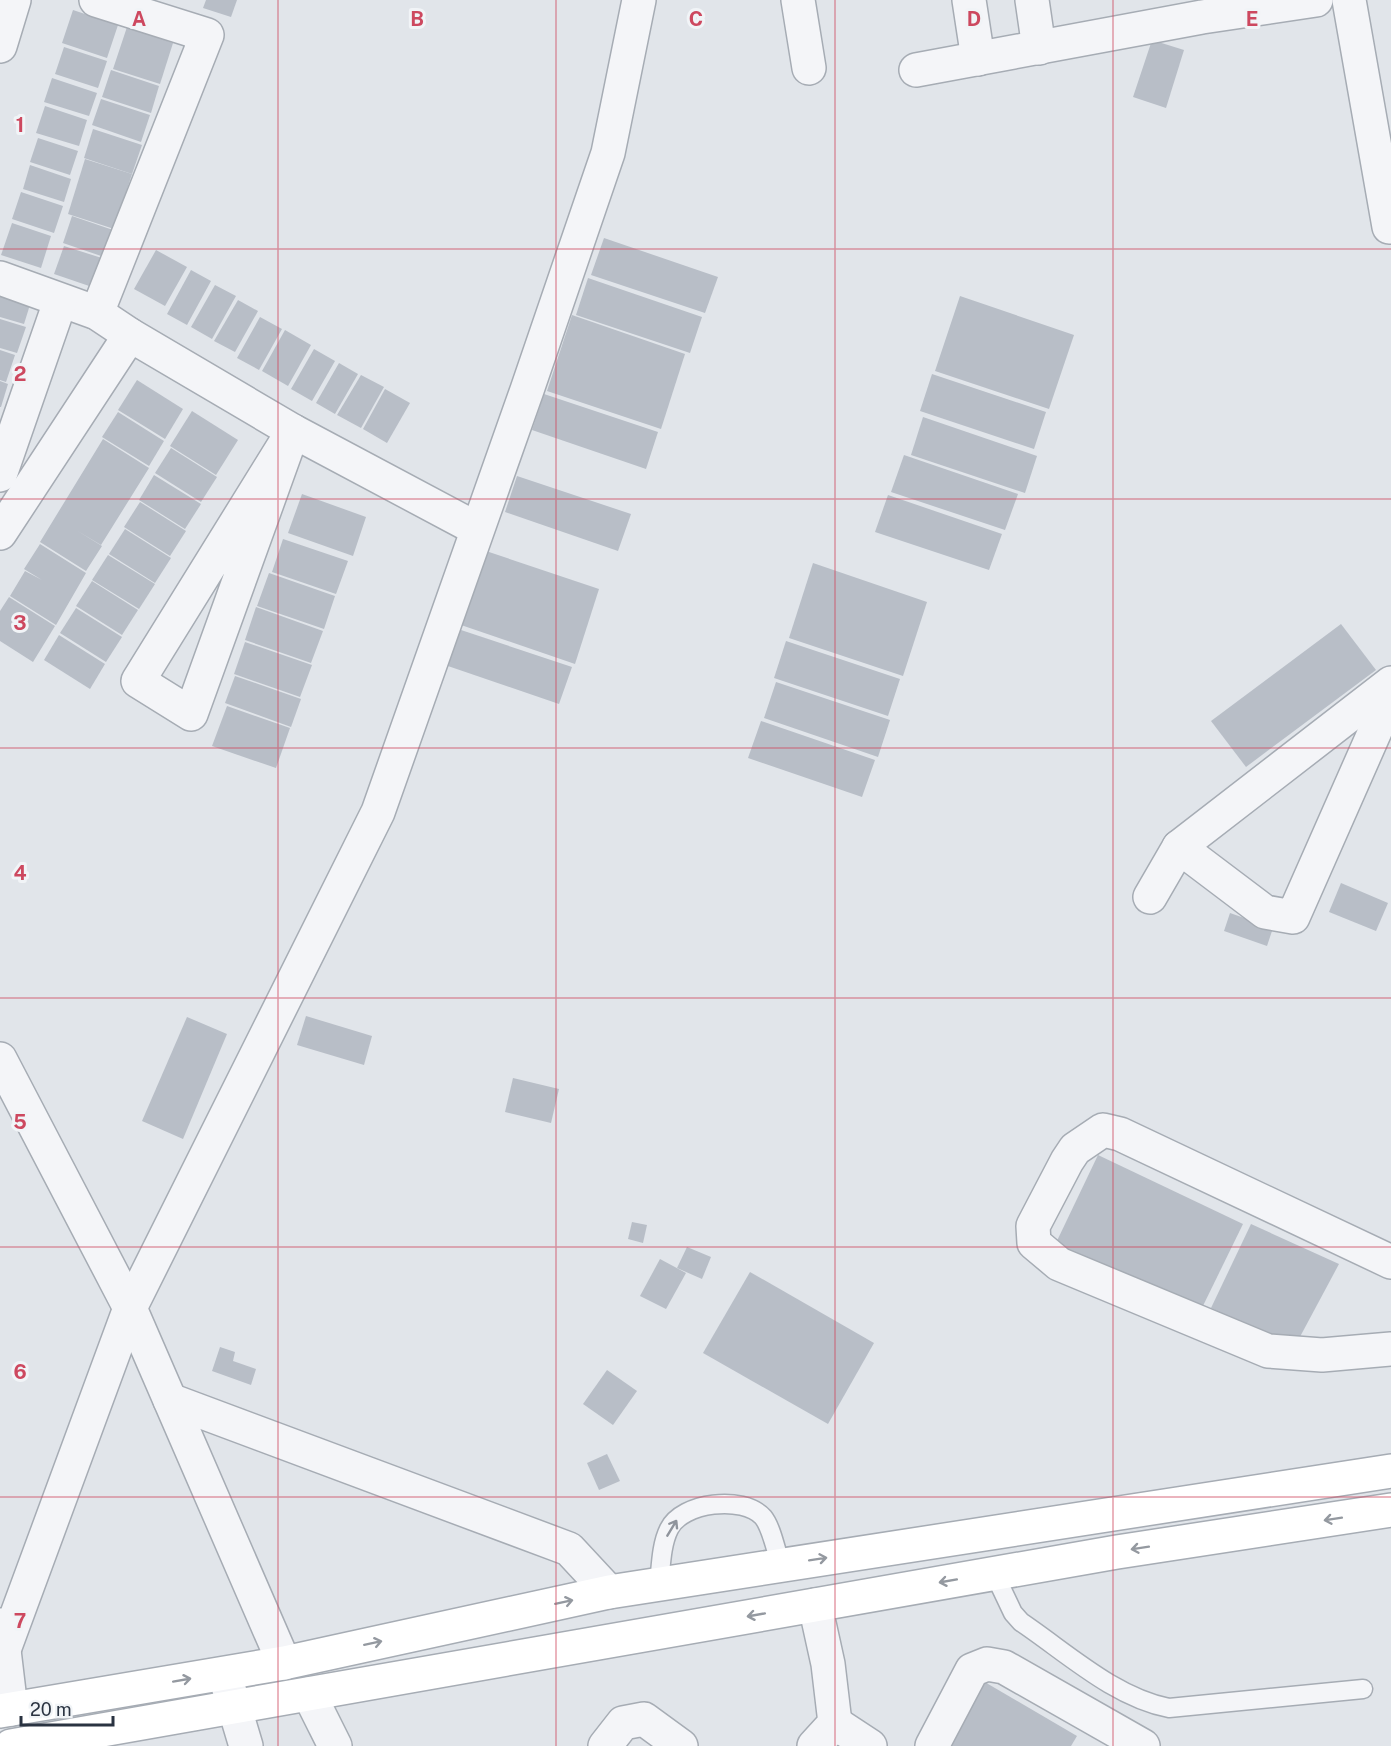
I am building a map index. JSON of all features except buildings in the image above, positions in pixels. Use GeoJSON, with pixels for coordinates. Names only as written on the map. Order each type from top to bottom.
{"type":"FeatureCollection","features":[{"type":"Feature","properties":{"kind":"street"},"geometry":{"type":"LineString","coordinates":[[0,46],[14,0]]}},
{"type":"Feature","properties":{"kind":"street"},"geometry":{"type":"LineString","coordinates":[[96,0],[207,35],[97,313]]}},
{"type":"Feature","properties":{"kind":"street"},"geometry":{"type":"LineString","coordinates":[[639,0],[608,153],[378,812],[130,1308],[2,1633],[6,1710],[284,1663],[609,1592],[1391,1471]]}},
{"type":"Feature","properties":{"kind":"street"},"geometry":{"type":"LineString","coordinates":[[798,0],[809,68]]}},
{"type":"Feature","properties":{"kind":"street"},"geometry":{"type":"LineString","coordinates":[[969,0],[978,59]]}},
{"type":"Feature","properties":{"kind":"street"},"geometry":{"type":"LineString","coordinates":[[1032,0],[1039,48]]}},
{"type":"Feature","properties":{"kind":"street"},"geometry":{"type":"LineString","coordinates":[[916,70],[1039,48],[1201,8],[1316,0]]}},
{"type":"Feature","properties":{"kind":"street"},"geometry":{"type":"LineString","coordinates":[[1349,0],[1389,226]]}},
{"type":"Feature","properties":{"kind":"street"},"geometry":{"type":"LineString","coordinates":[[0,278],[60,302],[97,313],[130,335],[293,431],[477,529]]}},
{"type":"Feature","properties":{"kind":"street"},"geometry":{"type":"LineString","coordinates":[[0,475],[60,302]]}},
{"type":"Feature","properties":{"kind":"street"},"geometry":{"type":"LineString","coordinates":[[0,533],[130,335]]}},
{"type":"Feature","properties":{"kind":"street"},"geometry":{"type":"LineString","coordinates":[[293,431],[226,616],[191,714],[138,681],[293,431]]}},
{"type":"Feature","properties":{"kind":"street"},"geometry":{"type":"LineString","coordinates":[[1150,897],[1179,847],[1391,683]]}},
{"type":"Feature","properties":{"kind":"street"},"geometry":{"type":"LineString","coordinates":[[1179,847],[1265,912],[1293,918],[1391,695]]}},
{"type":"Feature","properties":{"kind":"street"},"geometry":{"type":"LineString","coordinates":[[0,1059],[130,1308],[284,1663]]}},
{"type":"Feature","properties":{"kind":"street"},"geometry":{"type":"LineString","coordinates":[[1391,1262],[1120,1134],[1103,1130],[1075,1149],[1033,1226],[1034,1243],[1047,1257],[1059,1264],[1268,1351],[1322,1356],[1391,1349]]}},
{"type":"Feature","properties":{"kind":"street"},"geometry":{"type":"LineString","coordinates":[[170,1400],[569,1549],[609,1592]]}},
{"type":"Feature","properties":{"kind":"street"},"geometry":{"type":"LineString","coordinates":[[11,1746],[994,1573],[1391,1510]]}},
{"type":"Feature","properties":{"kind":"street"},"geometry":{"type":"LineString","coordinates":[[815,1605],[828,1664],[825,1735],[870,1746]]}},
{"type":"Feature","properties":{"kind":"street"},"geometry":{"type":"LineString","coordinates":[[932,1746],[972,1671],[987,1664],[1004,1667],[1143,1746]]}},
{"type":"Feature","properties":{"kind":"street"},"geometry":{"type":"LineString","coordinates":[[224,1673],[236,1706],[246,1746]]}},
{"type":"Feature","properties":{"kind":"street"},"geometry":{"type":"LineString","coordinates":[[309,1694],[335,1746]]}},
{"type":"Feature","properties":{"kind":"street"},"geometry":{"type":"LineString","coordinates":[[605,1746],[623,1723],[644,1719],[681,1746]]}},
{"type":"Feature","properties":{"kind":"lane"},"geometry":{"type":"LineString","coordinates":[[659,1584],[669,1529],[682,1513],[711,1505],[744,1504],[764,1518],[781,1565]]}},
{"type":"Feature","properties":{"kind":"lane"},"geometry":{"type":"LineString","coordinates":[[994,1573],[1013,1613],[1021,1622],[1125,1693],[1145,1703],[1169,1708],[1363,1689]]}}]}
